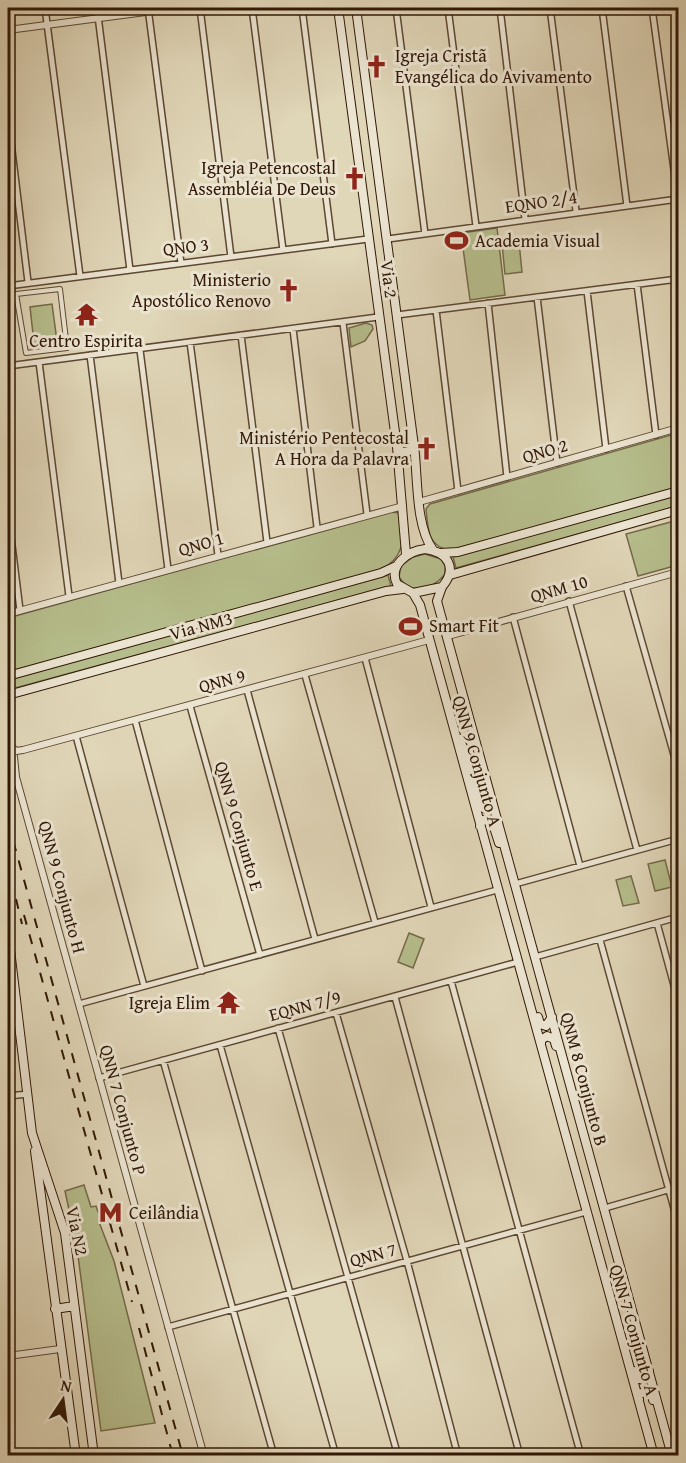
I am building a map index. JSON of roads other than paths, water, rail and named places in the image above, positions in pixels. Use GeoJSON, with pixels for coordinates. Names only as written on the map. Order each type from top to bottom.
{"type":"FeatureCollection","features":[{"type":"Feature","properties":{"kind":"main road","name":"Via 2"},"geometry":{"type":"LineString","coordinates":[[338,8],[397,447],[406,554]]}},
{"type":"Feature","properties":{"kind":"main road","name":"Via 2"},"geometry":{"type":"LineString","coordinates":[[356,8],[417,466],[419,502],[426,539],[436,551]]}},
{"type":"Feature","properties":{"kind":"main road"},"geometry":{"type":"LineString","coordinates":[[356,141],[362,145],[370,145],[374,141]]}},
{"type":"Feature","properties":{"kind":"main road"},"geometry":{"type":"LineString","coordinates":[[359,160],[365,156],[375,159]]}},
{"type":"Feature","properties":{"kind":"main road"},"geometry":{"type":"LineString","coordinates":[[397,447],[402,452],[409,451],[414,446]]}},
{"type":"Feature","properties":{"kind":"main road"},"geometry":{"type":"LineString","coordinates":[[399,468],[404,463],[417,466]]}},
{"type":"Feature","properties":{"kind":"main road"},"geometry":{"type":"LineString","coordinates":[[442,587],[413,594],[403,589],[395,579],[396,566],[406,554],[419,550],[458,552],[678,491]]}},
{"type":"Feature","properties":{"kind":"main road"},"geometry":{"type":"LineString","coordinates":[[450,575],[678,510]]}},
{"type":"Feature","properties":{"kind":"main road"},"geometry":{"type":"LineString","coordinates":[[436,551],[450,563],[450,575],[442,587],[438,601],[518,895]]}},
{"type":"Feature","properties":{"kind":"main road","name":"Via NM3"},"geometry":{"type":"LineString","coordinates":[[8,676],[370,576],[396,566]]}},
{"type":"Feature","properties":{"kind":"main road","name":"Via NM3"},"geometry":{"type":"LineString","coordinates":[[8,695],[386,591],[403,589]]}},
{"type":"Feature","properties":{"kind":"main road","name":"QNN 9 Conjunto A"},"geometry":{"type":"LineString","coordinates":[[413,594],[420,605],[518,965]]}},
{"type":"Feature","properties":{"kind":"main road"},"geometry":{"type":"LineString","coordinates":[[451,725],[465,751],[479,806],[486,809],[490,807],[491,795]]}},
{"type":"Feature","properties":{"kind":"main road"},"geometry":{"type":"LineString","coordinates":[[480,826],[482,820],[492,821],[505,864],[518,895]]}},
{"type":"Feature","properties":{"kind":"main road","name":"QNM 8 Conjunto B"},"geometry":{"type":"LineString","coordinates":[[518,895],[673,1454]]}},
{"type":"Feature","properties":{"kind":"main road","name":"Via N2"},"geometry":{"type":"LineString","coordinates":[[8,933],[32,1133],[64,1233],[94,1455]]}},
{"type":"Feature","properties":{"kind":"main road"},"geometry":{"type":"LineString","coordinates":[[518,965],[529,987],[540,1024],[547,1025],[552,1017]]}},
{"type":"Feature","properties":{"kind":"main road","name":"QNN 7 Conjunto A"},"geometry":{"type":"LineString","coordinates":[[518,965],[654,1455]]}},
{"type":"Feature","properties":{"kind":"main road"},"geometry":{"type":"LineString","coordinates":[[541,1045],[541,1040],[547,1036],[554,1039],[566,1083],[577,1110]]}},
{"type":"Feature","properties":{"kind":"main road"},"geometry":{"type":"LineString","coordinates":[[32,1133],[76,1455]]}},
{"type":"Feature","properties":{"kind":"main road"},"geometry":{"type":"LineString","coordinates":[[610,1299],[623,1328],[637,1378],[645,1380],[649,1371]]}},
{"type":"Feature","properties":{"kind":"main road"},"geometry":{"type":"LineString","coordinates":[[55,1309],[74,1306]]}},
{"type":"Feature","properties":{"kind":"main road"},"geometry":{"type":"LineString","coordinates":[[639,1400],[643,1392],[652,1395],[663,1440],[673,1454]]}},
{"type":"Feature","properties":{"kind":"street"},"geometry":{"type":"LineString","coordinates":[[45,8],[80,276]]}},
{"type":"Feature","properties":{"kind":"street"},"geometry":{"type":"LineString","coordinates":[[97,8],[130,270]]}},
{"type":"Feature","properties":{"kind":"street"},"geometry":{"type":"LineString","coordinates":[[8,30],[149,9],[176,8]]}},
{"type":"Feature","properties":{"kind":"street"},"geometry":{"type":"LineString","coordinates":[[200,8],[231,257]]}},
{"type":"Feature","properties":{"kind":"street"},"geometry":{"type":"LineString","coordinates":[[252,8],[283,250]]}},
{"type":"Feature","properties":{"kind":"street"},"geometry":{"type":"LineString","coordinates":[[302,8],[332,244]]}},
{"type":"Feature","properties":{"kind":"street"},"geometry":{"type":"LineString","coordinates":[[396,8],[425,234]]}},
{"type":"Feature","properties":{"kind":"street"},"geometry":{"type":"LineString","coordinates":[[448,8],[476,226]]}},
{"type":"Feature","properties":{"kind":"street"},"geometry":{"type":"LineString","coordinates":[[500,8],[525,219]]}},
{"type":"Feature","properties":{"kind":"street"},"geometry":{"type":"LineString","coordinates":[[550,8],[576,211]]}},
{"type":"Feature","properties":{"kind":"street"},"geometry":{"type":"LineString","coordinates":[[602,8],[627,206]]}},
{"type":"Feature","properties":{"kind":"street"},"geometry":{"type":"LineString","coordinates":[[652,8],[678,199]]}},
{"type":"Feature","properties":{"kind":"street"},"geometry":{"type":"LineString","coordinates":[[149,9],[181,263]]}},
{"type":"Feature","properties":{"kind":"street"},"geometry":{"type":"LineString","coordinates":[[8,118],[27,282]]}},
{"type":"Feature","properties":{"kind":"street","name":"EQNO 2/4"},"geometry":{"type":"LineString","coordinates":[[388,239],[576,211],[678,199]]}},
{"type":"Feature","properties":{"kind":"street","name":"QNO 3"},"geometry":{"type":"LineString","coordinates":[[8,286],[369,238]]}},
{"type":"Feature","properties":{"kind":"street"},"geometry":{"type":"LineString","coordinates":[[397,315],[678,279]]}},
{"type":"Feature","properties":{"kind":"street"},"geometry":{"type":"LineString","coordinates":[[637,284],[656,435]]}},
{"type":"Feature","properties":{"kind":"street"},"geometry":{"type":"LineString","coordinates":[[60,289],[67,348],[26,353],[16,294],[60,289]]}},
{"type":"Feature","properties":{"kind":"street"},"geometry":{"type":"LineString","coordinates":[[587,291],[606,449]]}},
{"type":"Feature","properties":{"kind":"street"},"geometry":{"type":"LineString","coordinates":[[537,297],[556,464]]}},
{"type":"Feature","properties":{"kind":"street"},"geometry":{"type":"LineString","coordinates":[[488,303],[507,477]]}},
{"type":"Feature","properties":{"kind":"street"},"geometry":{"type":"LineString","coordinates":[[435,310],[458,491]]}},
{"type":"Feature","properties":{"kind":"street"},"geometry":{"type":"LineString","coordinates":[[8,366],[378,318]]}},
{"type":"Feature","properties":{"kind":"street"},"geometry":{"type":"LineString","coordinates":[[343,323],[366,514]]}},
{"type":"Feature","properties":{"kind":"street"},"geometry":{"type":"LineString","coordinates":[[293,329],[317,527]]}},
{"type":"Feature","properties":{"kind":"street"},"geometry":{"type":"LineString","coordinates":[[241,335],[267,542]]}},
{"type":"Feature","properties":{"kind":"street"},"geometry":{"type":"LineString","coordinates":[[190,342],[218,555]]}},
{"type":"Feature","properties":{"kind":"street"},"geometry":{"type":"LineString","coordinates":[[140,350],[168,569]]}},
{"type":"Feature","properties":{"kind":"street"},"geometry":{"type":"LineString","coordinates":[[90,355],[119,583]]}},
{"type":"Feature","properties":{"kind":"street"},"geometry":{"type":"LineString","coordinates":[[39,362],[69,596]]}},
{"type":"Feature","properties":{"kind":"street","name":"QNO 2"},"geometry":{"type":"LineString","coordinates":[[419,502],[678,428]]}},
{"type":"Feature","properties":{"kind":"street","name":"QNO 1"},"geometry":{"type":"LineString","coordinates":[[8,614],[317,527],[403,506]]}},
{"type":"Feature","properties":{"kind":"street"},"geometry":{"type":"LineString","coordinates":[[8,513],[20,610]]}},
{"type":"Feature","properties":{"kind":"street","name":"QNM 10"},"geometry":{"type":"LineString","coordinates":[[448,636],[678,572]]}},
{"type":"Feature","properties":{"kind":"street"},"geometry":{"type":"LineString","coordinates":[[626,586],[678,769]]}},
{"type":"Feature","properties":{"kind":"street"},"geometry":{"type":"LineString","coordinates":[[569,601],[638,850]]}},
{"type":"Feature","properties":{"kind":"street"},"geometry":{"type":"LineString","coordinates":[[513,617],[580,866]]}},
{"type":"Feature","properties":{"kind":"street","name":"QNN 9"},"geometry":{"type":"LineString","coordinates":[[8,763],[23,750],[429,640]]}},
{"type":"Feature","properties":{"kind":"street"},"geometry":{"type":"LineString","coordinates":[[365,658],[431,907]]}},
{"type":"Feature","properties":{"kind":"street"},"geometry":{"type":"LineString","coordinates":[[305,675],[375,922]]}},
{"type":"Feature","properties":{"kind":"street"},"geometry":{"type":"LineString","coordinates":[[247,690],[315,939]]}},
{"type":"Feature","properties":{"kind":"street","name":"QNN 9 Conjunto E"},"geometry":{"type":"LineString","coordinates":[[190,705],[260,955]]}},
{"type":"Feature","properties":{"kind":"street"},"geometry":{"type":"LineString","coordinates":[[135,720],[201,971]]}},
{"type":"Feature","properties":{"kind":"street"},"geometry":{"type":"LineString","coordinates":[[76,736],[144,986]]}},
{"type":"Feature","properties":{"kind":"street"},"geometry":{"type":"LineString","coordinates":[[8,742],[16,751],[23,750]]}},
{"type":"Feature","properties":{"kind":"street","name":"QNN 9 Conjunto H"},"geometry":{"type":"LineString","coordinates":[[8,742],[14,757],[16,777],[79,1004]]}},
{"type":"Feature","properties":{"kind":"street"},"geometry":{"type":"LineString","coordinates":[[8,770],[16,777]]}},
{"type":"Feature","properties":{"kind":"street"},"geometry":{"type":"LineString","coordinates":[[515,884],[678,839]]}},
{"type":"Feature","properties":{"kind":"street"},"geometry":{"type":"LineString","coordinates":[[79,1004],[497,890]]}},
{"type":"Feature","properties":{"kind":"street"},"geometry":{"type":"LineString","coordinates":[[535,957],[678,917]]}},
{"type":"Feature","properties":{"kind":"street"},"geometry":{"type":"LineString","coordinates":[[657,923],[678,1000]]}},
{"type":"Feature","properties":{"kind":"street"},"geometry":{"type":"LineString","coordinates":[[600,940],[678,1223]]}},
{"type":"Feature","properties":{"kind":"street","name":"EQNN 7/9"},"geometry":{"type":"LineString","coordinates":[[99,1078],[451,981],[518,965]]}},
{"type":"Feature","properties":{"kind":"street"},"geometry":{"type":"LineString","coordinates":[[451,981],[521,1229],[581,1455]]}},
{"type":"Feature","properties":{"kind":"street"},"geometry":{"type":"LineString","coordinates":[[395,997],[520,1455]]}},
{"type":"Feature","properties":{"kind":"street","name":"QNN 7 Conjunto P"},"geometry":{"type":"LineString","coordinates":[[79,1004],[204,1455]]}},
{"type":"Feature","properties":{"kind":"street"},"geometry":{"type":"LineString","coordinates":[[336,1013],[407,1261],[458,1455]]}},
{"type":"Feature","properties":{"kind":"street"},"geometry":{"type":"LineString","coordinates":[[8,1017],[18,1016]]}},
{"type":"Feature","properties":{"kind":"street"},"geometry":{"type":"LineString","coordinates":[[278,1028],[398,1455]]}},
{"type":"Feature","properties":{"kind":"street"},"geometry":{"type":"LineString","coordinates":[[220,1045],[336,1455]]}},
{"type":"Feature","properties":{"kind":"street"},"geometry":{"type":"LineString","coordinates":[[164,1060],[235,1308],[274,1455]]}},
{"type":"Feature","properties":{"kind":"street"},"geometry":{"type":"LineString","coordinates":[[8,1096],[28,1094]]}},
{"type":"Feature","properties":{"kind":"street"},"geometry":{"type":"LineString","coordinates":[[604,1208],[678,1187]]}},
{"type":"Feature","properties":{"kind":"street","name":"QNN 7"},"geometry":{"type":"LineString","coordinates":[[168,1327],[586,1212]]}},
{"type":"Feature","properties":{"kind":"street"},"geometry":{"type":"LineString","coordinates":[[8,1356],[60,1349]]}},
{"type":"Feature","properties":{"kind":"railway"},"geometry":{"type":"LineString","coordinates":[[8,806],[14,828]]}},
{"type":"Feature","properties":{"kind":"railway"},"geometry":{"type":"LineString","coordinates":[[8,822],[183,1456]]}},
{"type":"Feature","properties":{"kind":"railway"},"geometry":{"type":"LineString","coordinates":[[16,899],[22,924]]}},
{"type":"Feature","properties":{"kind":"railway"},"geometry":{"type":"LineString","coordinates":[[24,915],[132,1302]]}},
{"type":"Feature","properties":{"kind":"railway"},"geometry":{"type":"LineString","coordinates":[[139,1328],[173,1456]]}},
{"type":"Feature","properties":{"kind":"place","name":"Igreja Cristã Evangélica do Avivamento"},"geometry":{"type":"Point","coordinates":[377,66]}},
{"type":"Feature","properties":{"kind":"place","name":"Igreja Petencostal Assembléia De Deus"},"geometry":{"type":"Point","coordinates":[354,178]}},
{"type":"Feature","properties":{"kind":"place","name":"Academia Visual"},"geometry":{"type":"Point","coordinates":[457,241]}},
{"type":"Feature","properties":{"kind":"place","name":"Ministerio Apostólico Renovo"},"geometry":{"type":"Point","coordinates":[289,290]}},
{"type":"Feature","properties":{"kind":"place","name":"Centro Espirita"},"geometry":{"type":"Point","coordinates":[86,315]}},
{"type":"Feature","properties":{"kind":"place","name":"Ministério Pentecostal A Hora da Palavra"},"geometry":{"type":"Point","coordinates":[427,448]}},
{"type":"Feature","properties":{"kind":"place","name":"Smart Fit"},"geometry":{"type":"Point","coordinates":[411,626]}},
{"type":"Feature","properties":{"kind":"place","name":"Igreja Elim"},"geometry":{"type":"Point","coordinates":[228,1003]}},
{"type":"Feature","properties":{"kind":"place","name":"Ceilândia"},"geometry":{"type":"Point","coordinates":[111,1213]}}]}
